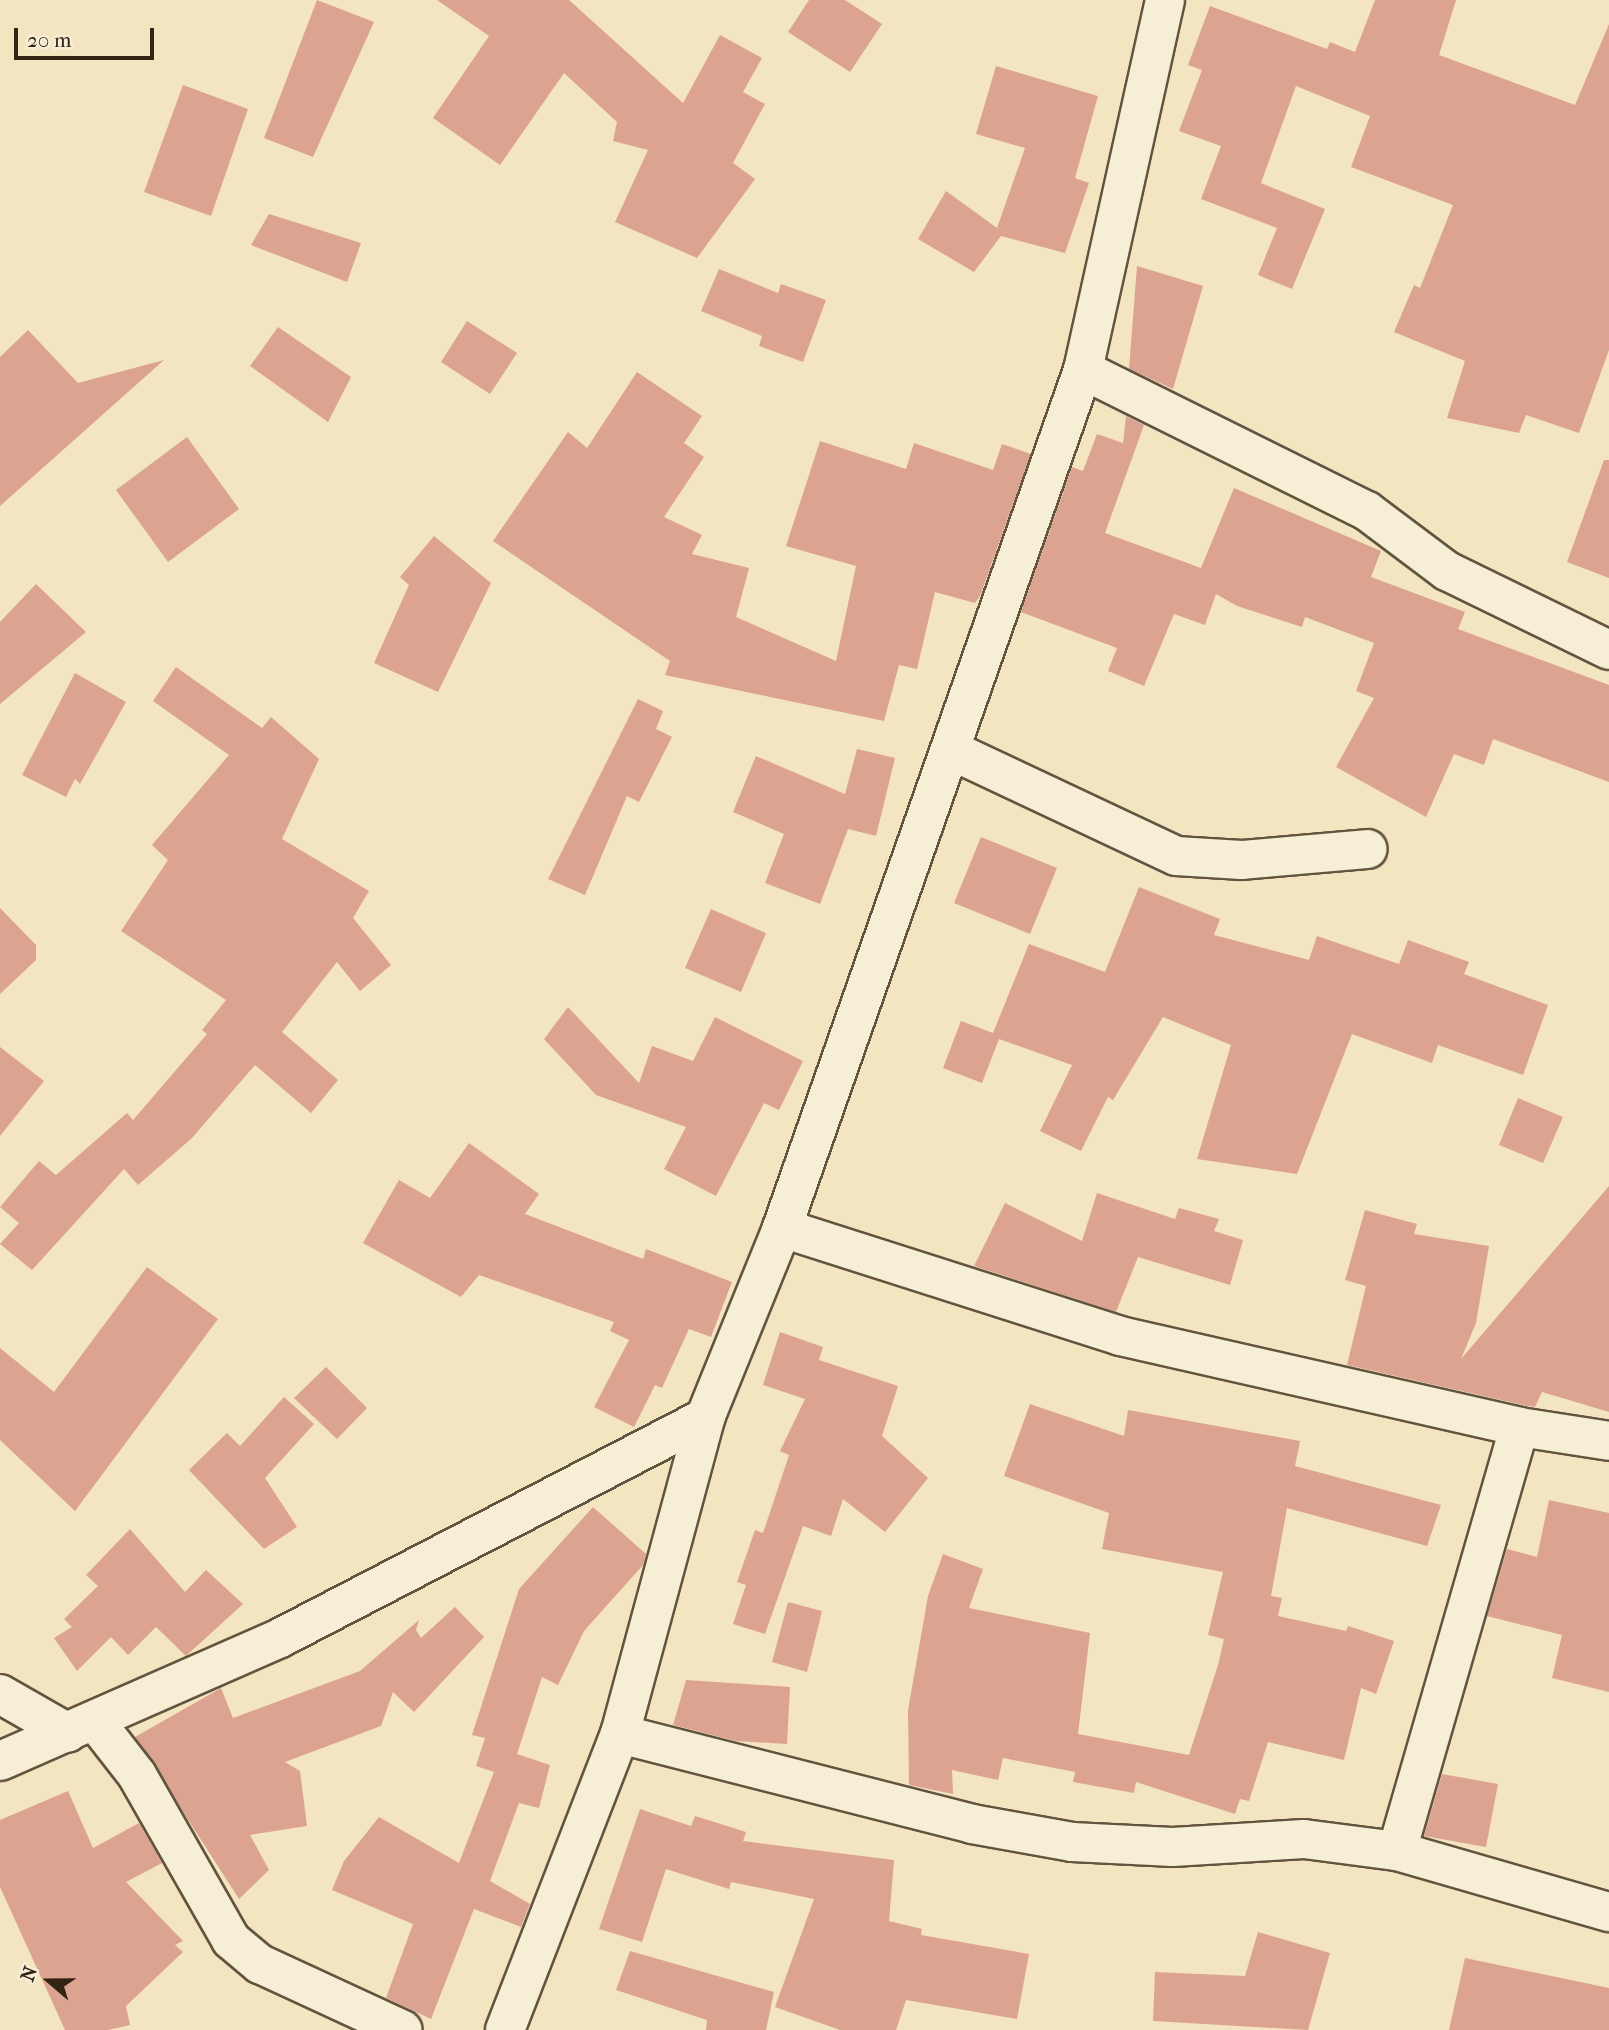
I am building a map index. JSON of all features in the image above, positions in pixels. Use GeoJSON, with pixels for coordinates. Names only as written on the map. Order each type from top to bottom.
{"type":"FeatureCollection","features":[{"type":"Feature","properties":{"kind":"street"},"geometry":{"type":"LineString","coordinates":[[506,2030],[620,1734],[705,1418],[782,1228],[953,751],[1083,370],[1165,0]]}},
{"type":"Feature","properties":{"kind":"street"},"geometry":{"type":"LineString","coordinates":[[1083,370],[1367,511],[1447,571],[1609,650]]}},
{"type":"Feature","properties":{"kind":"street"},"geometry":{"type":"LineString","coordinates":[[953,751],[1176,856],[1242,860],[1368,849]]}},
{"type":"Feature","properties":{"kind":"street"},"geometry":{"type":"LineString","coordinates":[[782,1228],[1120,1336],[1519,1427],[1609,1441]]}},
{"type":"Feature","properties":{"kind":"street"},"geometry":{"type":"LineString","coordinates":[[0,1761],[82,1727],[280,1637],[705,1418]]}},
{"type":"Feature","properties":{"kind":"street"},"geometry":{"type":"LineString","coordinates":[[1398,1851],[1519,1427]]}},
{"type":"Feature","properties":{"kind":"street"},"geometry":{"type":"LineString","coordinates":[[0,1694],[82,1727],[137,1775],[231,1940],[260,1964],[403,2030]]}},
{"type":"Feature","properties":{"kind":"street"},"geometry":{"type":"LineString","coordinates":[[620,1734],[972,1824],[1072,1842],[1172,1847],[1304,1839],[1398,1851],[1609,1912]]}},
{"type":"Feature","properties":{"kind":"building"},"geometry":{"type":"Polygon","coordinates":[[[317,0],[374,22],[313,157],[264,138],[317,0]]]}},
{"type":"Feature","properties":{"kind":"building"},"geometry":{"type":"Polygon","coordinates":[[[437,0],[569,0],[683,103],[720,35],[762,58],[743,92],[765,104],[733,163],[755,179],[697,258],[615,222],[648,150],[613,141],[617,122],[564,73],[500,165],[433,118],[489,36],[437,0]]]}},
{"type":"Feature","properties":{"kind":"building"},"geometry":{"type":"Polygon","coordinates":[[[809,0],[845,0],[882,24],[850,72],[788,32],[809,0]]]}},
{"type":"Feature","properties":{"kind":"building"},"geometry":{"type":"Polygon","coordinates":[[[1375,0],[1456,0],[1439,55],[1575,105],[1609,24],[1609,350],[1579,433],[1526,415],[1519,433],[1447,418],[1465,361],[1394,332],[1414,285],[1420,288],[1453,205],[1351,167],[1370,116],[1296,86],[1261,183],[1325,209],[1292,289],[1258,275],[1277,228],[1201,199],[1221,146],[1179,131],[1202,70],[1188,65],[1210,6],[1327,49],[1330,42],[1355,52],[1375,0]]]}},
{"type":"Feature","properties":{"kind":"building"},"geometry":{"type":"Polygon","coordinates":[[[996,66],[1098,96],[1075,178],[1089,183],[1065,253],[1001,236],[974,272],[918,239],[946,191],[997,228],[1025,148],[976,134],[996,66]]]}},
{"type":"Feature","properties":{"kind":"building"},"geometry":{"type":"Polygon","coordinates":[[[183,85],[248,109],[211,216],[144,192],[183,85]]]}},
{"type":"Feature","properties":{"kind":"building"},"geometry":{"type":"Polygon","coordinates":[[[269,214],[361,243],[347,282],[251,245],[269,214]]]}},
{"type":"Feature","properties":{"kind":"building"},"geometry":{"type":"Polygon","coordinates":[[[1137,266],[1203,286],[1173,389],[1129,369],[1137,266]]]}},
{"type":"Feature","properties":{"kind":"building"},"geometry":{"type":"Polygon","coordinates":[[[719,269],[778,293],[781,284],[826,300],[803,362],[759,346],[762,336],[701,311],[719,269]]]}},
{"type":"Feature","properties":{"kind":"building"},"geometry":{"type":"Polygon","coordinates":[[[467,321],[517,353],[490,394],[441,362],[467,321]]]}},
{"type":"Feature","properties":{"kind":"building"},"geometry":{"type":"Polygon","coordinates":[[[278,327],[351,377],[328,422],[250,366],[278,327]]]}},
{"type":"Feature","properties":{"kind":"building"},"geometry":{"type":"Polygon","coordinates":[[[28,330],[78,383],[164,360],[0,506],[0,357],[28,330]]]}},
{"type":"Feature","properties":{"kind":"building"},"geometry":{"type":"Polygon","coordinates":[[[637,372],[702,416],[684,443],[704,457],[664,517],[702,535],[692,554],[749,568],[736,617],[836,661],[856,566],[786,546],[820,441],[906,469],[914,443],[993,470],[1002,444],[1031,454],[980,596],[975,603],[935,592],[917,669],[899,665],[884,721],[665,675],[670,661],[493,541],[568,432],[587,448],[637,372]]]}},
{"type":"Feature","properties":{"kind":"building"},"geometry":{"type":"Polygon","coordinates":[[[1126,416],[1144,425],[1105,533],[1201,568],[1234,488],[1381,551],[1371,577],[1465,612],[1458,629],[1609,685],[1609,782],[1493,739],[1484,765],[1454,754],[1426,817],[1336,767],[1374,698],[1356,691],[1374,643],[1305,617],[1302,627],[1237,606],[1216,594],[1205,625],[1174,614],[1144,686],[1108,671],[1117,648],[1021,612],[1072,467],[1083,471],[1097,434],[1123,443],[1126,416]]]}},
{"type":"Feature","properties":{"kind":"building"},"geometry":{"type":"Polygon","coordinates":[[[187,437],[239,509],[168,562],[116,490],[187,437]]]}},
{"type":"Feature","properties":{"kind":"building"},"geometry":{"type":"Polygon","coordinates":[[[1604,460],[1609,460],[1609,578],[1567,562],[1604,460]]]}},
{"type":"Feature","properties":{"kind":"building"},"geometry":{"type":"Polygon","coordinates":[[[434,536],[491,583],[438,692],[374,663],[409,585],[400,577],[434,536]]]}},
{"type":"Feature","properties":{"kind":"building"},"geometry":{"type":"Polygon","coordinates":[[[36,584],[86,632],[0,704],[0,622],[36,584]]]}},
{"type":"Feature","properties":{"kind":"building"},"geometry":{"type":"Polygon","coordinates":[[[176,667],[262,728],[271,717],[319,759],[282,839],[369,891],[353,918],[391,965],[360,991],[337,962],[282,1032],[338,1080],[311,1113],[255,1065],[192,1138],[138,1185],[124,1169],[32,1270],[0,1244],[19,1223],[0,1207],[39,1161],[56,1175],[127,1113],[133,1120],[207,1034],[202,1030],[226,1000],[121,931],[168,860],[152,845],[229,755],[153,701],[176,667]]]}},
{"type":"Feature","properties":{"kind":"building"},"geometry":{"type":"Polygon","coordinates":[[[75,673],[126,702],[80,784],[75,779],[66,797],[22,775],[75,673]]]}},
{"type":"Feature","properties":{"kind":"building"},"geometry":{"type":"Polygon","coordinates":[[[638,699],[663,711],[656,729],[672,737],[639,802],[627,796],[585,895],[548,879],[638,699]]]}},
{"type":"Feature","properties":{"kind":"building"},"geometry":{"type":"Polygon","coordinates":[[[857,749],[895,758],[876,836],[848,829],[820,904],[765,883],[784,834],[733,812],[756,756],[845,794],[857,749]]]}},
{"type":"Feature","properties":{"kind":"building"},"geometry":{"type":"Polygon","coordinates":[[[981,837],[1057,868],[1030,934],[954,903],[981,837]]]}},
{"type":"Feature","properties":{"kind":"building"},"geometry":{"type":"Polygon","coordinates":[[[1139,887],[1220,919],[1214,935],[1309,960],[1317,936],[1399,964],[1408,940],[1469,962],[1464,974],[1548,1005],[1523,1075],[1438,1045],[1432,1063],[1352,1034],[1297,1174],[1197,1159],[1231,1045],[1163,1017],[1113,1100],[1108,1097],[1081,1151],[1040,1131],[1072,1065],[999,1039],[982,1083],[943,1068],[961,1021],[993,1033],[1029,944],[1105,972],[1139,887]]]}},
{"type":"Feature","properties":{"kind":"building"},"geometry":{"type":"Polygon","coordinates":[[[0,908],[36,945],[36,960],[0,994],[0,908]]]}},
{"type":"Feature","properties":{"kind":"building"},"geometry":{"type":"Polygon","coordinates":[[[711,909],[766,933],[741,992],[685,968],[711,909]]]}},
{"type":"Feature","properties":{"kind":"building"},"geometry":{"type":"Polygon","coordinates":[[[568,1007],[639,1083],[652,1046],[693,1061],[715,1017],[803,1061],[779,1110],[764,1103],[716,1196],[664,1169],[686,1127],[596,1095],[544,1039],[568,1007]]]}},
{"type":"Feature","properties":{"kind":"building"},"geometry":{"type":"Polygon","coordinates":[[[0,1047],[44,1081],[0,1136],[0,1047]]]}},
{"type":"Feature","properties":{"kind":"building"},"geometry":{"type":"Polygon","coordinates":[[[1518,1098],[1563,1117],[1543,1163],[1499,1145],[1518,1098]]]}},
{"type":"Feature","properties":{"kind":"building"},"geometry":{"type":"Polygon","coordinates":[[[469,1143],[539,1194],[525,1214],[643,1259],[646,1249],[732,1282],[711,1337],[689,1329],[662,1388],[655,1385],[634,1427],[594,1407],[629,1340],[610,1331],[614,1322],[479,1275],[461,1297],[363,1243],[399,1180],[430,1198],[469,1143]]]}},
{"type":"Feature","properties":{"kind":"building"},"geometry":{"type":"Polygon","coordinates":[[[1609,1186],[1609,1412],[1542,1392],[1535,1407],[1523,1405],[1347,1365],[1366,1286],[1345,1280],[1365,1210],[1417,1224],[1414,1234],[1489,1246],[1476,1323],[1461,1359],[1609,1186]]]}},
{"type":"Feature","properties":{"kind":"building"},"geometry":{"type":"Polygon","coordinates":[[[1097,1193],[1175,1219],[1179,1208],[1219,1219],[1214,1231],[1243,1240],[1230,1285],[1138,1257],[1116,1312],[974,1266],[1005,1203],[1082,1241],[1097,1193]]]}},
{"type":"Feature","properties":{"kind":"building"},"geometry":{"type":"Polygon","coordinates":[[[147,1267],[218,1319],[75,1511],[0,1440],[0,1348],[54,1392],[147,1267]]]}},
{"type":"Feature","properties":{"kind":"building"},"geometry":{"type":"Polygon","coordinates":[[[780,1332],[823,1347],[819,1360],[898,1386],[882,1436],[928,1478],[885,1532],[843,1499],[831,1536],[803,1526],[765,1634],[733,1624],[746,1585],[737,1582],[755,1530],[763,1533],[789,1455],[780,1451],[805,1399],[763,1385],[780,1332]]]}},
{"type":"Feature","properties":{"kind":"building"},"geometry":{"type":"Polygon","coordinates":[[[326,1367],[367,1408],[337,1439],[294,1398],[326,1367]]]}},
{"type":"Feature","properties":{"kind":"building"},"geometry":{"type":"Polygon","coordinates":[[[284,1397],[314,1424],[265,1478],[297,1527],[264,1549],[189,1470],[227,1433],[240,1446],[284,1397]]]}},
{"type":"Feature","properties":{"kind":"building"},"geometry":{"type":"Polygon","coordinates":[[[1030,1404],[1124,1436],[1128,1410],[1300,1441],[1295,1466],[1441,1505],[1427,1546],[1287,1508],[1271,1596],[1282,1598],[1278,1616],[1346,1631],[1348,1626],[1394,1641],[1376,1694],[1361,1688],[1344,1760],[1268,1742],[1249,1801],[1240,1799],[1235,1814],[1136,1782],[1134,1793],[1073,1782],[1075,1772],[1003,1758],[998,1780],[952,1770],[953,1794],[909,1785],[908,1710],[928,1596],[943,1554],[983,1569],[969,1608],[1090,1633],[1078,1734],[1189,1755],[1218,1665],[1224,1639],[1208,1635],[1223,1572],[1102,1549],[1109,1513],[1004,1476],[1030,1404]]]}},
{"type":"Feature","properties":{"kind":"building"},"geometry":{"type":"Polygon","coordinates":[[[1549,1500],[1609,1513],[1609,1692],[1552,1678],[1562,1635],[1487,1616],[1507,1549],[1537,1557],[1549,1500]]]}},
{"type":"Feature","properties":{"kind":"building"},"geometry":{"type":"Polygon","coordinates":[[[593,1507],[646,1554],[643,1565],[584,1631],[558,1685],[542,1677],[517,1754],[550,1765],[539,1808],[519,1803],[490,1881],[530,1904],[521,1927],[474,1909],[431,2019],[386,1998],[413,1924],[332,1890],[344,1861],[379,1817],[459,1863],[494,1772],[476,1766],[485,1738],[472,1735],[519,1589],[593,1507]]]}},
{"type":"Feature","properties":{"kind":"building"},"geometry":{"type":"Polygon","coordinates":[[[130,1529],[185,1592],[206,1570],[243,1604],[186,1656],[156,1627],[128,1655],[111,1637],[77,1671],[54,1638],[72,1627],[64,1619],[98,1586],[86,1575],[130,1529]]]}},
{"type":"Feature","properties":{"kind":"building"},"geometry":{"type":"Polygon","coordinates":[[[788,1602],[822,1611],[807,1672],[772,1662],[788,1602]]]}},
{"type":"Feature","properties":{"kind":"building"},"geometry":{"type":"Polygon","coordinates":[[[455,1607],[484,1637],[414,1712],[393,1692],[381,1726],[285,1762],[300,1771],[307,1826],[250,1835],[269,1870],[239,1899],[135,1737],[221,1688],[233,1718],[360,1671],[419,1620],[416,1630],[421,1638],[455,1607]]]}},
{"type":"Feature","properties":{"kind":"building"},"geometry":{"type":"Polygon","coordinates":[[[686,1680],[790,1687],[787,1744],[736,1741],[673,1725],[686,1680]]]}},
{"type":"Feature","properties":{"kind":"building"},"geometry":{"type":"Polygon","coordinates":[[[1442,1774],[1498,1784],[1486,1847],[1424,1836],[1442,1774]]]}},
{"type":"Feature","properties":{"kind":"building"},"geometry":{"type":"Polygon","coordinates":[[[68,1791],[93,1848],[139,1823],[162,1863],[126,1882],[183,1941],[175,1945],[183,1952],[126,2006],[130,2025],[108,2030],[65,2030],[0,1887],[0,1820],[68,1791]]]}},
{"type":"Feature","properties":{"kind":"building"},"geometry":{"type":"Polygon","coordinates":[[[640,1809],[691,1826],[695,1816],[746,1832],[743,1841],[894,1860],[889,1921],[922,1929],[921,1935],[1029,1954],[1017,2019],[906,2000],[896,2030],[840,2030],[775,2007],[814,1899],[731,1882],[729,1889],[666,1869],[642,1942],[599,1929],[640,1809]]]}},
{"type":"Feature","properties":{"kind":"building"},"geometry":{"type":"Polygon","coordinates":[[[1258,1932],[1330,1953],[1308,2030],[1153,2021],[1155,1972],[1245,1976],[1258,1932]]]}},
{"type":"Feature","properties":{"kind":"building"},"geometry":{"type":"Polygon","coordinates":[[[630,1951],[774,1992],[766,2030],[706,2030],[707,2020],[616,1990],[630,1951]]]}},
{"type":"Feature","properties":{"kind":"building"},"geometry":{"type":"Polygon","coordinates":[[[1465,1958],[1609,1988],[1609,2030],[1449,2030],[1465,1958]]]}}]}
